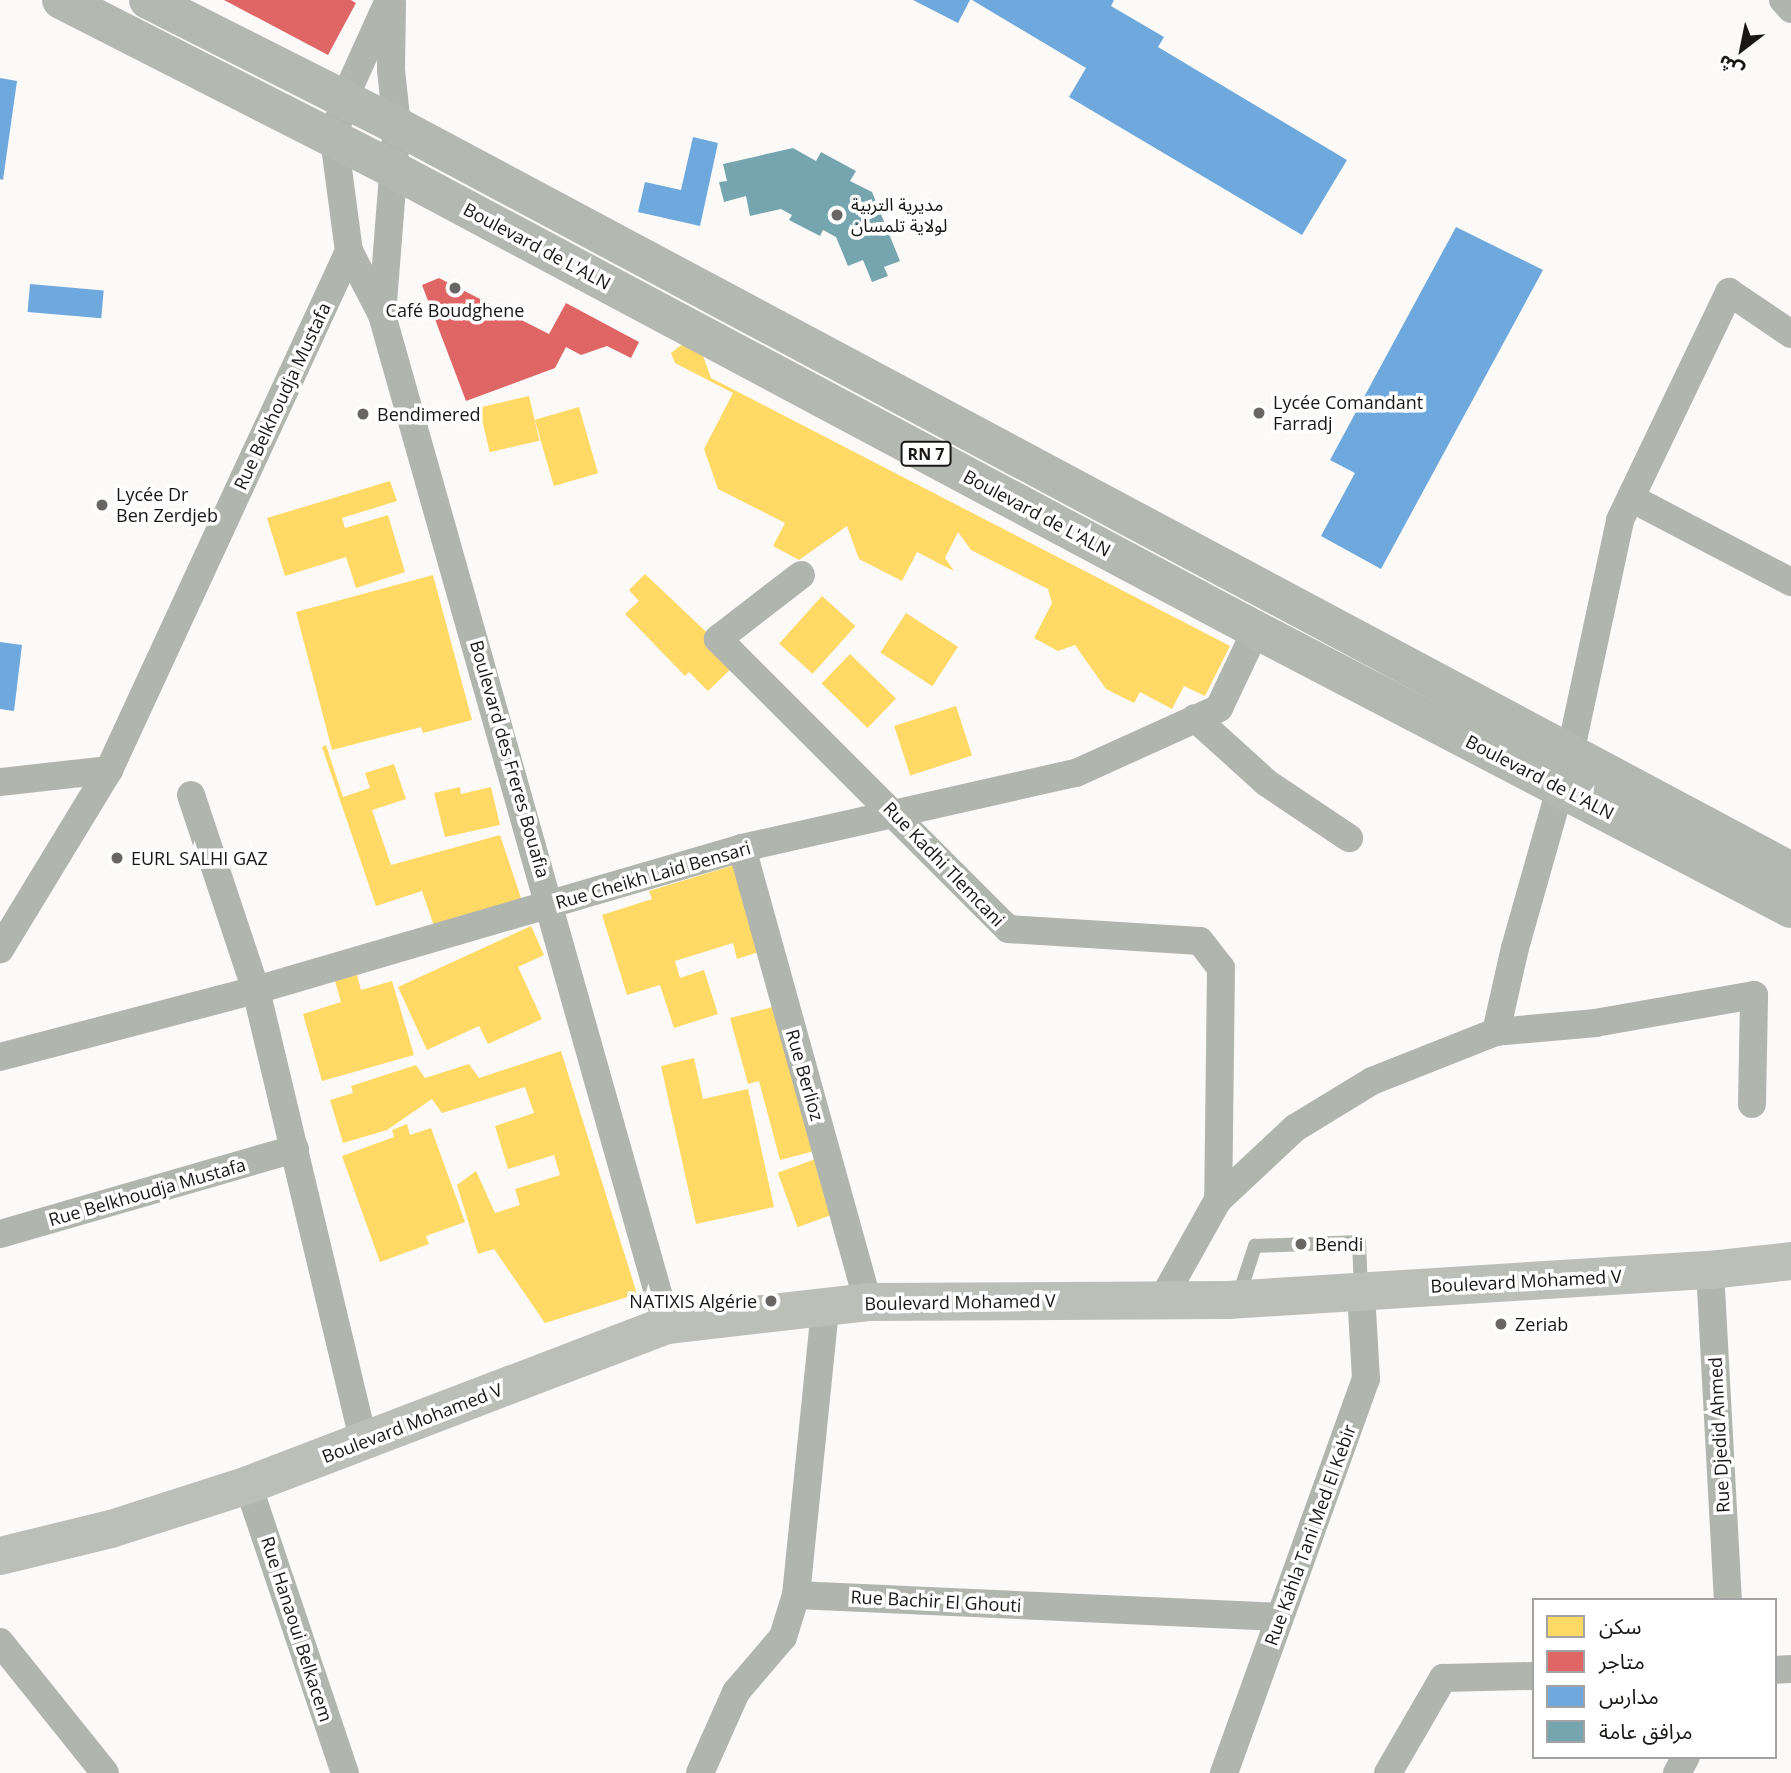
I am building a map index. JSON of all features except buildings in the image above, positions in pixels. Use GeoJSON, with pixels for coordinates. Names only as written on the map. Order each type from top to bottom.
{"type":"FeatureCollection","features":[{"type":"Feature","properties":{"kind":"main road","name":"Boulevard de L'ALN"},"geometry":{"type":"LineString","coordinates":[[61,0],[392,169],[1256,630],[1791,872]]}},
{"type":"Feature","properties":{"kind":"main road","name":"Boulevard de L'ALN"},"geometry":{"type":"LineString","coordinates":[[148,0],[397,126],[1566,771],[1791,909]]}},
{"type":"Feature","properties":{"kind":"main road","name":"Boulevard Mohamed V"},"geometry":{"type":"LineString","coordinates":[[0,1556],[111,1530],[248,1485],[667,1325],[825,1310],[868,1302],[1238,1300],[1710,1270],[1791,1261]]}},
{"type":"Feature","properties":{"kind":"street"},"geometry":{"type":"LineString","coordinates":[[383,315],[349,251],[334,139],[344,99],[391,0]]}},
{"type":"Feature","properties":{"kind":"street"},"geometry":{"type":"LineString","coordinates":[[383,315],[397,126],[391,70],[391,0]]}},
{"type":"Feature","properties":{"kind":"street"},"geometry":{"type":"LineString","coordinates":[[1783,0],[1791,9]]}},
{"type":"Feature","properties":{"kind":"street","name":"Rue Belkhoudja Mustafa"},"geometry":{"type":"LineString","coordinates":[[0,949],[109,770],[349,251]]}},
{"type":"Feature","properties":{"kind":"street"},"geometry":{"type":"LineString","coordinates":[[1496,1032],[1515,948],[1566,771],[1620,520],[1729,292],[1791,334]]}},
{"type":"Feature","properties":{"kind":"street","name":"Boulevard des Freres Bouafia"},"geometry":{"type":"LineString","coordinates":[[383,315],[667,1325]]}},
{"type":"Feature","properties":{"kind":"street"},"geometry":{"type":"LineString","coordinates":[[1631,498],[1791,582]]}},
{"type":"Feature","properties":{"kind":"street","name":"Rue Kadhi Tlemcani"},"geometry":{"type":"LineString","coordinates":[[801,575],[718,639],[1008,929],[1200,941],[1221,968],[1218,1200]]}},
{"type":"Feature","properties":{"kind":"street","name":"Rue Cheikh Laid Bensari"},"geometry":{"type":"LineString","coordinates":[[0,1057],[256,990],[742,848],[892,811],[1076,773],[1219,708],[1256,630]]}},
{"type":"Feature","properties":{"kind":"street"},"geometry":{"type":"LineString","coordinates":[[1195,718],[1267,783],[1349,838]]}},
{"type":"Feature","properties":{"kind":"street"},"geometry":{"type":"LineString","coordinates":[[0,782],[109,770]]}},
{"type":"Feature","properties":{"kind":"street"},"geometry":{"type":"LineString","coordinates":[[191,796],[256,990],[364,1441]]}},
{"type":"Feature","properties":{"kind":"street","name":"Rue Berlioz"},"geometry":{"type":"LineString","coordinates":[[742,848],[868,1302]]}},
{"type":"Feature","properties":{"kind":"street"},"geometry":{"type":"LineString","coordinates":[[1162,1300],[1218,1200],[1296,1128],[1372,1081],[1496,1032],[1596,1023],[1754,995],[1752,1104]]}},
{"type":"Feature","properties":{"kind":"street","name":"Rue Belkhoudja Mustafa"},"geometry":{"type":"LineString","coordinates":[[0,1234],[295,1149]]}},
{"type":"Feature","properties":{"kind":"street","name":"Rue Djedid Ahmed"},"geometry":{"type":"LineString","coordinates":[[1710,1270],[1728,1598]]}},
{"type":"Feature","properties":{"kind":"street","name":"Rue Kahla Tani Med El Kebir"},"geometry":{"type":"LineString","coordinates":[[1224,1773],[1366,1379],[1361,1292]]}},
{"type":"Feature","properties":{"kind":"street"},"geometry":{"type":"LineString","coordinates":[[700,1773],[736,1692],[783,1637],[796,1595],[825,1310]]}},
{"type":"Feature","properties":{"kind":"street","name":"Rue Hanaoui Belkacem"},"geometry":{"type":"LineString","coordinates":[[248,1485],[345,1773]]}},
{"type":"Feature","properties":{"kind":"street","name":"Rue Bachir El Ghouti"},"geometry":{"type":"LineString","coordinates":[[796,1595],[1280,1617]]}},
{"type":"Feature","properties":{"kind":"street"},"geometry":{"type":"LineString","coordinates":[[0,1642],[102,1772]]}},
{"type":"Feature","properties":{"kind":"street"},"geometry":{"type":"LineString","coordinates":[[1388,1773],[1443,1678],[1532,1676]]}},
{"type":"Feature","properties":{"kind":"lane"},"geometry":{"type":"LineString","coordinates":[[1238,1300],[1255,1245],[1359,1242],[1361,1292]]}},
{"type":"Feature","properties":{"kind":"place","name":"مديرية التربية لولاية تلمسان"},"geometry":{"type":"Point","coordinates":[837,215]}},
{"type":"Feature","properties":{"kind":"place","name":"Café Boudghene"},"geometry":{"type":"Point","coordinates":[455,288]}},
{"type":"Feature","properties":{"kind":"place","name":"Lycée Comandant Farradj"},"geometry":{"type":"Point","coordinates":[1259,413]}},
{"type":"Feature","properties":{"kind":"place","name":"Bendimered"},"geometry":{"type":"Point","coordinates":[363,414]}},
{"type":"Feature","properties":{"kind":"place","name":"Lycée Dr Ben Zerdjeb"},"geometry":{"type":"Point","coordinates":[102,505]}},
{"type":"Feature","properties":{"kind":"place","name":"EURL SALHI GAZ"},"geometry":{"type":"Point","coordinates":[117,858]}},
{"type":"Feature","properties":{"kind":"place","name":"Bendi"},"geometry":{"type":"Point","coordinates":[1301,1244]}},
{"type":"Feature","properties":{"kind":"place","name":"NATIXIS Algérie"},"geometry":{"type":"Point","coordinates":[771,1301]}},
{"type":"Feature","properties":{"kind":"place","name":"Zeriab"},"geometry":{"type":"Point","coordinates":[1501,1324]}}]}
